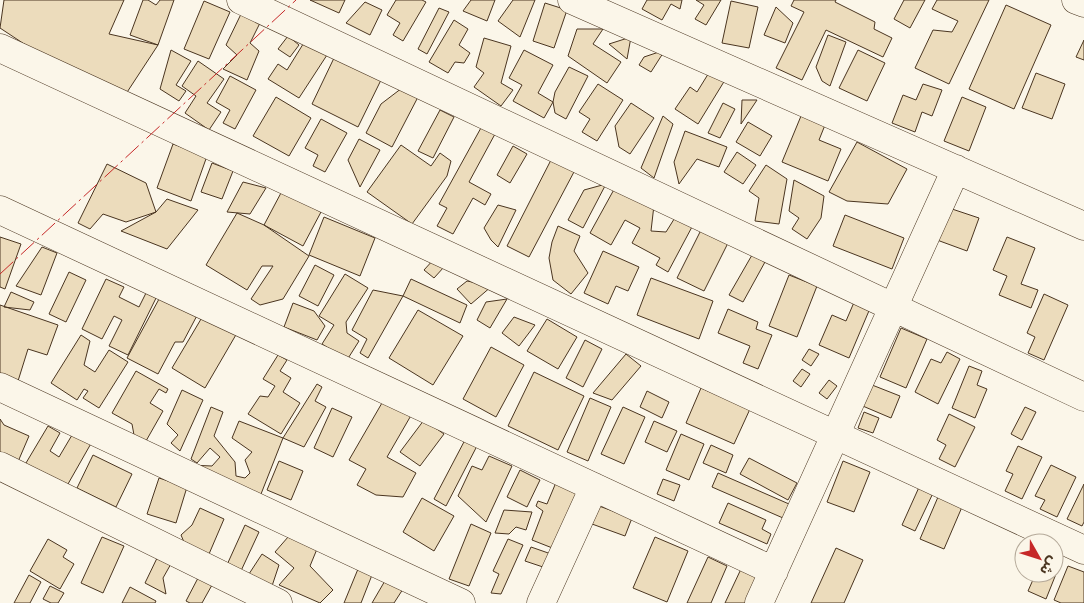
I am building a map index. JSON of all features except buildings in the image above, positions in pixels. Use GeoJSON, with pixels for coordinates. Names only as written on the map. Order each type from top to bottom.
{"type":"FeatureCollection","features":[{"type":"Feature","properties":{"kind":"street"},"geometry":{"type":"LineString","coordinates":[[241,0],[277,7],[893,307],[1084,397]]}},
{"type":"Feature","properties":{"kind":"street"},"geometry":{"type":"LineString","coordinates":[[572,0],[1084,226]]}},
{"type":"Feature","properties":{"kind":"street"},"geometry":{"type":"LineString","coordinates":[[1076,0],[1084,3]]}},
{"type":"Feature","properties":{"kind":"street"},"geometry":{"type":"LineString","coordinates":[[0,48],[1084,550]]}},
{"type":"Feature","properties":{"kind":"street"},"geometry":{"type":"LineString","coordinates":[[759,603],[956,169]]}},
{"type":"Feature","properties":{"kind":"street"},"geometry":{"type":"LineString","coordinates":[[0,210],[774,571]]}},
{"type":"Feature","properties":{"kind":"street"},"geometry":{"type":"LineString","coordinates":[[0,387],[461,603]]}},
{"type":"Feature","properties":{"kind":"street"},"geometry":{"type":"LineString","coordinates":[[0,466],[278,603]]}},
{"type":"Feature","properties":{"kind":"street"},"geometry":{"type":"LineString","coordinates":[[541,603],[594,487]]}},
{"type":"Feature","properties":{"kind":"power"},"geometry":{"type":"LineString","coordinates":[[0,274],[296,0]]}}]}
